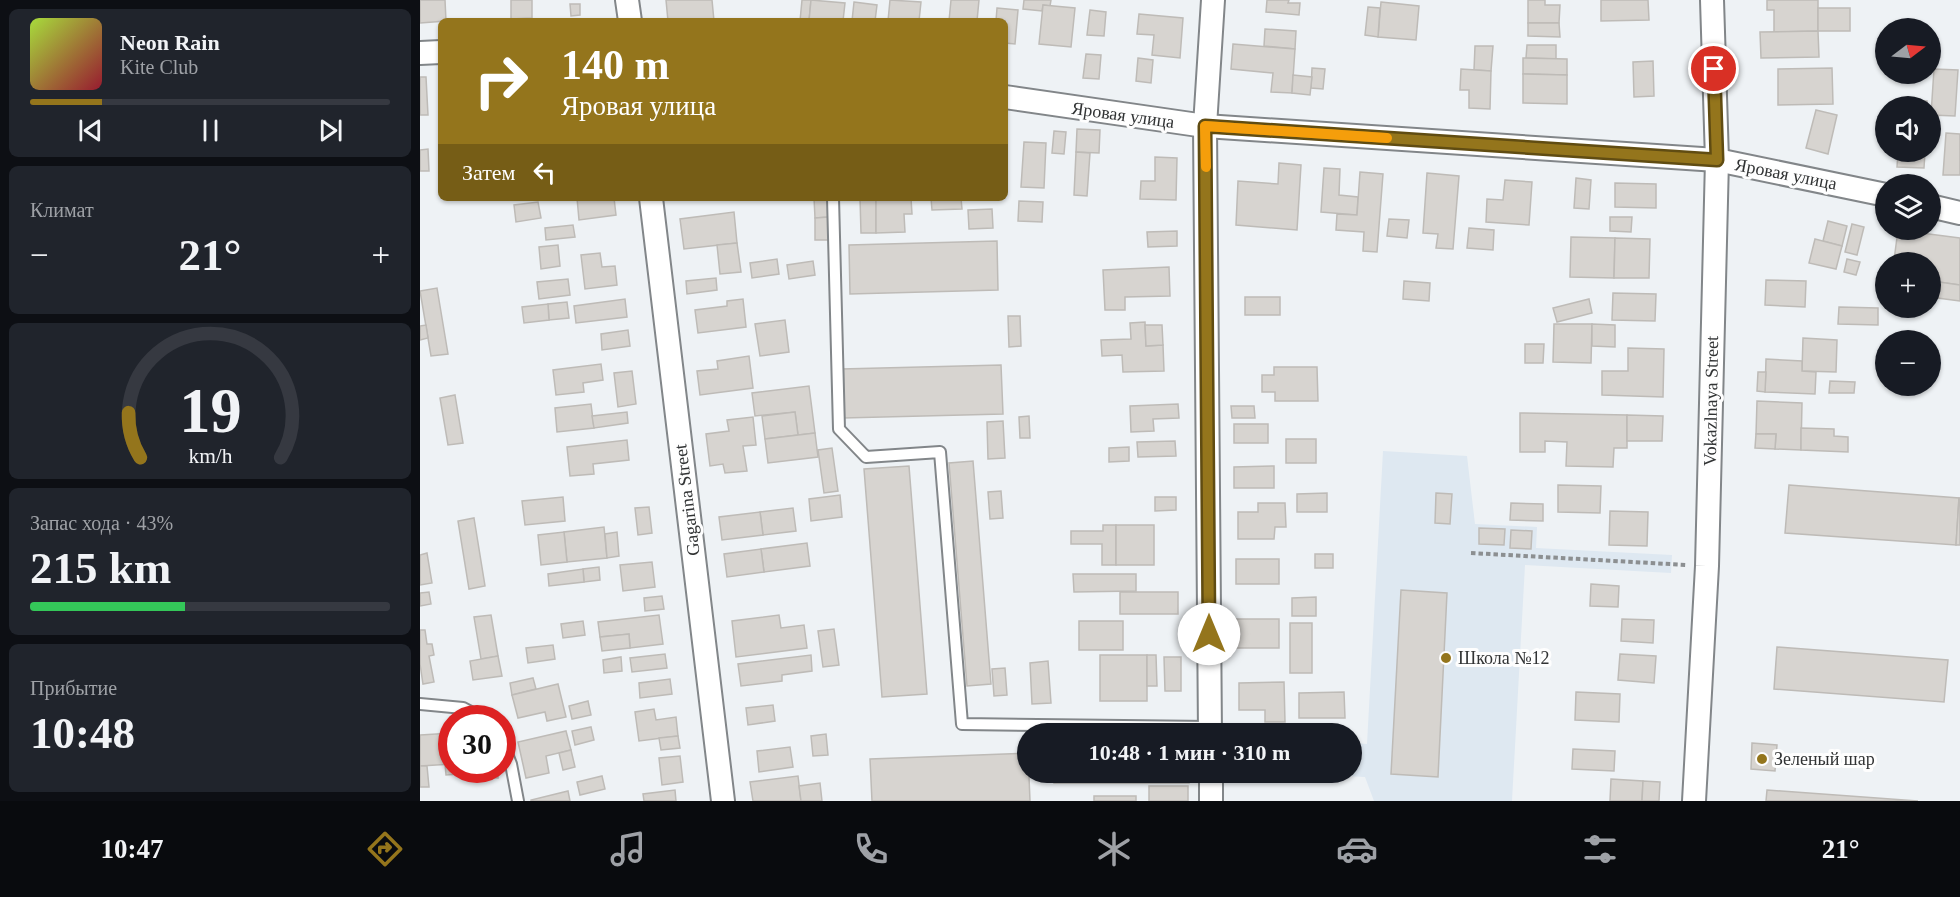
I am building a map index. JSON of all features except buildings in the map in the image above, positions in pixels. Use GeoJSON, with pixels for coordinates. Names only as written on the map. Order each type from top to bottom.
{"type":"FeatureCollection","features":[{"type":"Feature","properties":{"kind":"street"},"geometry":{"type":"LineString","coordinates":[[627,0],[630,18]]}},
{"type":"Feature","properties":{"kind":"street"},"geometry":{"type":"LineString","coordinates":[[1210,723],[1205,126],[1213,0]]}},
{"type":"Feature","properties":{"kind":"street","name":"Vokazlnaya Street"},"geometry":{"type":"LineString","coordinates":[[1694,801],[1707,566],[1717,160],[1712,0]]}},
{"type":"Feature","properties":{"kind":"street"},"geometry":{"type":"LineString","coordinates":[[420,53],[438,52]]}},
{"type":"Feature","properties":{"kind":"street","name":"Яровая улица"},"geometry":{"type":"LineString","coordinates":[[1008,97],[1205,126],[1717,160],[1875,193]]}},
{"type":"Feature","properties":{"kind":"street","name":"Gagarina Street"},"geometry":{"type":"LineString","coordinates":[[651,201],[723,801]]}},
{"type":"Feature","properties":{"kind":"street"},"geometry":{"type":"LineString","coordinates":[[1941,209],[1960,213]]}},
{"type":"Feature","properties":{"kind":"street"},"geometry":{"type":"LineString","coordinates":[[1210,783],[1211,801]]}},
{"type":"Feature","properties":{"kind":"lane"},"geometry":{"type":"LineString","coordinates":[[833,201],[839,429],[866,457],[940,452],[962,724],[1017,725]]}},
{"type":"Feature","properties":{"kind":"lane"},"geometry":{"type":"LineString","coordinates":[[420,704],[438,706]]}},
{"type":"Feature","properties":{"kind":"lane"},"geometry":{"type":"LineString","coordinates":[[515,783],[518,801]]}},
{"type":"Feature","properties":{"kind":"path"},"geometry":{"type":"LineString","coordinates":[[1471,553],[1707,566]]}},
{"type":"Feature","properties":{"kind":"shaded area","name":"Школа №12"},"geometry":{"type":"Polygon","coordinates":[[[1383,451],[1467,456],[1475,524],[1537,527],[1536,548],[1672,555],[1671,573],[1525,565],[1512,801],[1374,801],[1365,777],[1362,777],[1362,744],[1367,744],[1383,451]]]}},
{"type":"Feature","properties":{"kind":"slow traffic"},"geometry":{"type":"LineString","coordinates":[[1206,167],[1205,126],[1387,138]]}},
{"type":"Feature","properties":{"kind":"place","name":"Школа №12"},"geometry":{"type":"Point","coordinates":[1446,658]}},
{"type":"Feature","properties":{"kind":"place","name":"Зеленый шар"},"geometry":{"type":"Point","coordinates":[1762,759]}},
{"type":"Feature","properties":{"kind":"route"},"geometry":{"type":"LineString","coordinates":[[1209,634],[1205,126],[1717,160],[1714,69]]}}]}
